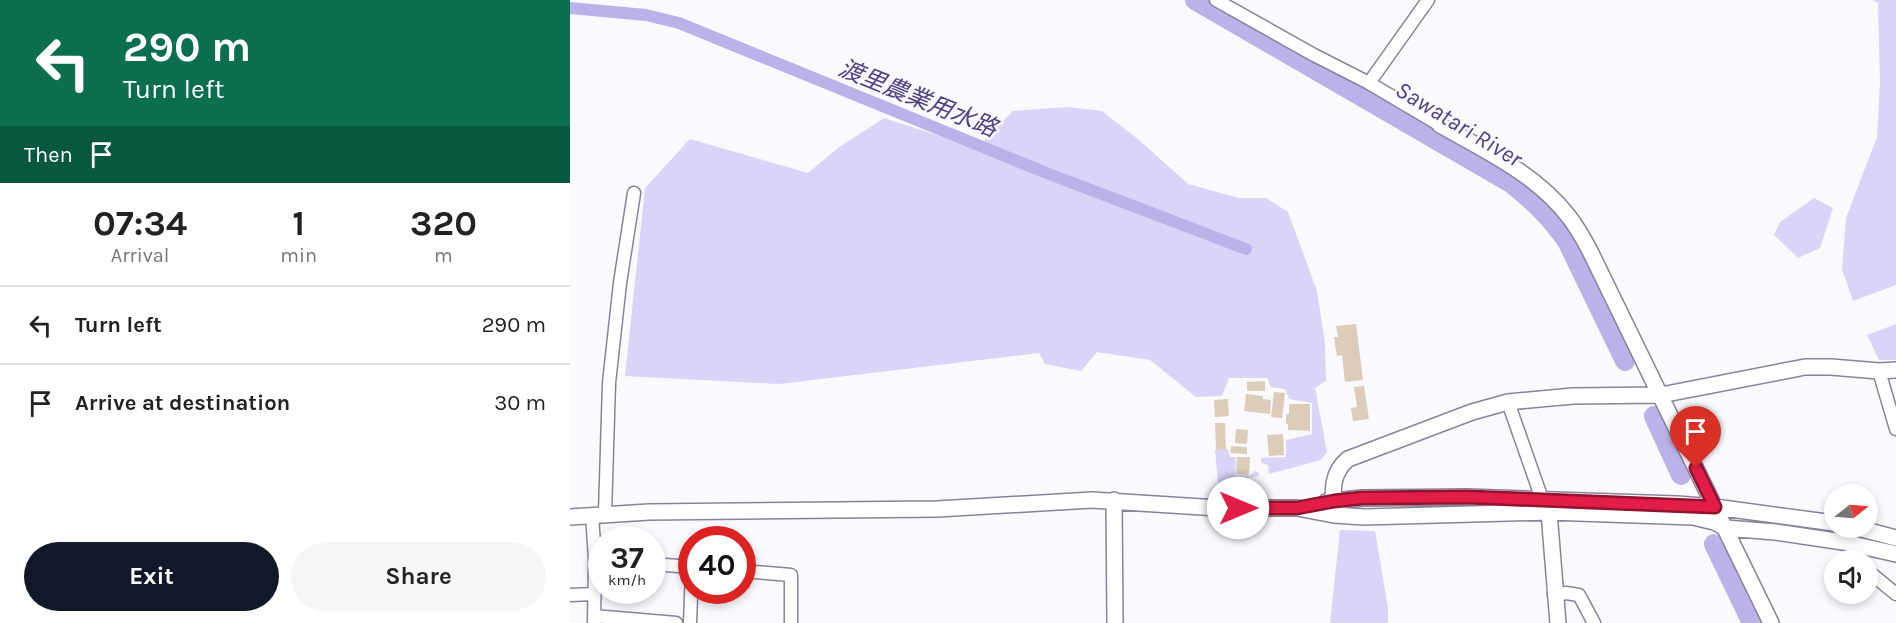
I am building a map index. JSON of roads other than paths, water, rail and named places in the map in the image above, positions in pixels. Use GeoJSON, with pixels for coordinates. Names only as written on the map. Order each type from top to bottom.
{"type":"FeatureCollection","features":[{"type":"Feature","properties":{"kind":"street"},"geometry":{"type":"LineString","coordinates":[[1216,0],[1314,55],[1370,83],[1518,170],[1538,185],[1570,218],[1589,249],[1771,623]]}},
{"type":"Feature","properties":{"kind":"street"},"geometry":{"type":"LineString","coordinates":[[1370,83],[1428,0]]}},
{"type":"Feature","properties":{"kind":"street"},"geometry":{"type":"LineString","coordinates":[[599,526],[609,383],[620,283],[634,193]]}},
{"type":"Feature","properties":{"kind":"street"},"geometry":{"type":"LineString","coordinates":[[1334,508],[1336,472],[1348,459],[1472,412],[1508,402],[1573,396],[1661,395],[1805,367],[1879,372],[1896,370]]}},
{"type":"Feature","properties":{"kind":"street"},"geometry":{"type":"LineString","coordinates":[[1879,372],[1896,429]]}},
{"type":"Feature","properties":{"kind":"street"},"geometry":{"type":"LineString","coordinates":[[1508,402],[1546,506],[1557,623]]}},
{"type":"Feature","properties":{"kind":"street"},"geometry":{"type":"LineString","coordinates":[[1114,500],[1115,623]]}},
{"type":"Feature","properties":{"kind":"street"},"geometry":{"type":"LineString","coordinates":[[570,517],[672,511],[937,509],[1114,500],[1218,507],[1334,508],[1375,517],[1546,506],[1715,507],[1824,522]]}},
{"type":"Feature","properties":{"kind":"street"},"geometry":{"type":"LineString","coordinates":[[1546,506],[1693,516],[1726,528],[1775,532],[1853,544],[1896,554]]}},
{"type":"Feature","properties":{"kind":"street"},"geometry":{"type":"LineString","coordinates":[[1878,533],[1896,538]]}},
{"type":"Feature","properties":{"kind":"street"},"geometry":{"type":"LineString","coordinates":[[1853,544],[1855,550]]}},
{"type":"Feature","properties":{"kind":"street"},"geometry":{"type":"LineString","coordinates":[[756,572],[791,575],[791,623]]}},
{"type":"Feature","properties":{"kind":"street"},"geometry":{"type":"LineString","coordinates":[[1878,579],[1896,594]]}},
{"type":"Feature","properties":{"kind":"street"},"geometry":{"type":"LineString","coordinates":[[1554,595],[1566,593],[1579,595],[1594,623]]}},
{"type":"Feature","properties":{"kind":"street"},"geometry":{"type":"LineString","coordinates":[[570,595],[588,594]]}},
{"type":"Feature","properties":{"kind":"street"},"geometry":{"type":"LineString","coordinates":[[594,604],[594,620],[676,623]]}},
{"type":"Feature","properties":{"kind":"street"},"geometry":{"type":"LineString","coordinates":[[690,623],[691,604]]}},
{"type":"Feature","properties":{"kind":"waterway","name":"Sawatari River"},"geometry":{"type":"LineString","coordinates":[[1195,0],[1519,189],[1548,217],[1567,241],[1625,361]]}},
{"type":"Feature","properties":{"kind":"waterway","name":"渡里農業用水路"},"geometry":{"type":"LineString","coordinates":[[570,8],[646,15],[679,23],[1044,172],[1246,249]]}},
{"type":"Feature","properties":{"kind":"waterway","name":"Sawatari River"},"geometry":{"type":"LineString","coordinates":[[1654,416],[1681,475]]}},
{"type":"Feature","properties":{"kind":"waterway","name":"Sawatari River"},"geometry":{"type":"LineString","coordinates":[[1714,544],[1752,623]]}}]}
